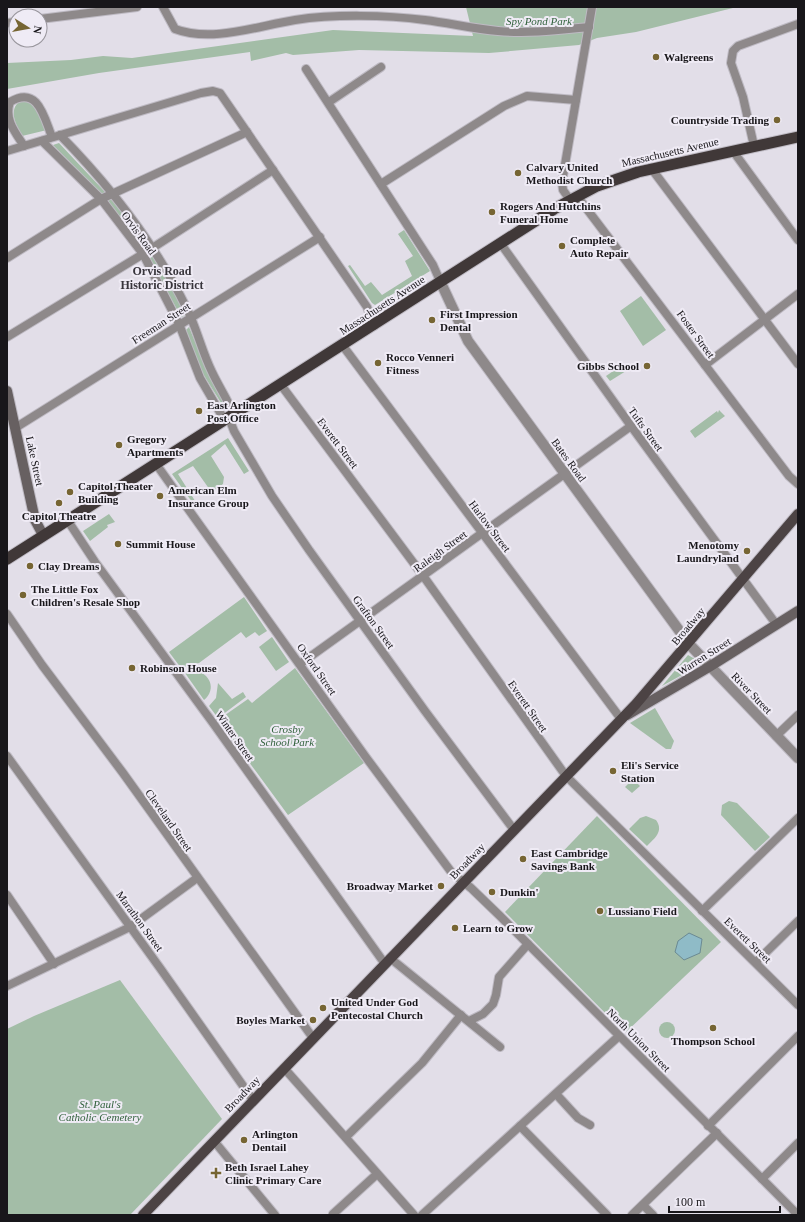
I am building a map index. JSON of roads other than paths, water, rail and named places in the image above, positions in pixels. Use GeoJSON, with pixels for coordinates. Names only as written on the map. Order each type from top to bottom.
{"type":"FeatureCollection","features":[{"type":"Feature","properties":{"kind":"highway","name":"Massachusetts Avenue"},"geometry":{"type":"LineString","coordinates":[[7,559],[574,198],[611,180],[651,168],[798,137]]}},
{"type":"Feature","properties":{"kind":"main road","name":"Lake Street"},"geometry":{"type":"LineString","coordinates":[[7,391],[35,520],[44,535]]}},
{"type":"Feature","properties":{"kind":"main road","name":"Broadway"},"geometry":{"type":"LineString","coordinates":[[143,1215],[621,719],[689,644],[798,514]]}},
{"type":"Feature","properties":{"kind":"main road","name":"Warren Street"},"geometry":{"type":"LineString","coordinates":[[621,719],[709,667],[798,611]]}},
{"type":"Feature","properties":{"kind":"street"},"geometry":{"type":"LineString","coordinates":[[48,18],[137,7]]}},
{"type":"Feature","properties":{"kind":"street"},"geometry":{"type":"LineString","coordinates":[[163,7],[175,30],[196,35],[211,35],[296,20],[382,17],[426,20],[499,31],[547,31],[589,27]]}},
{"type":"Feature","properties":{"kind":"street","name":"Foster Street"},"geometry":{"type":"LineString","coordinates":[[592,7],[562,182],[563,190],[574,198],[705,365],[789,476],[798,484]]}},
{"type":"Feature","properties":{"kind":"street"},"geometry":{"type":"LineString","coordinates":[[754,146],[747,112],[730,56],[738,46],[798,24]]}},
{"type":"Feature","properties":{"kind":"street"},"geometry":{"type":"LineString","coordinates":[[329,102],[381,67]]}},
{"type":"Feature","properties":{"kind":"street"},"geometry":{"type":"LineString","coordinates":[[306,69],[329,102],[433,265],[441,283]]}},
{"type":"Feature","properties":{"kind":"street"},"geometry":{"type":"LineString","coordinates":[[7,151],[213,91],[220,93],[367,307],[374,326]]}},
{"type":"Feature","properties":{"kind":"street","name":"Orvis Road"},"geometry":{"type":"LineString","coordinates":[[24,146],[11,126],[7,112],[10,102],[23,96],[31,98],[37,102],[56,136],[112,194],[153,248],[168,272],[190,318],[212,373],[228,400],[230,418]]}},
{"type":"Feature","properties":{"kind":"street"},"geometry":{"type":"LineString","coordinates":[[381,184],[504,106],[521,98],[527,96],[542,96],[576,100]]}},
{"type":"Feature","properties":{"kind":"street"},"geometry":{"type":"LineString","coordinates":[[7,258],[101,199],[247,132]]}},
{"type":"Feature","properties":{"kind":"street","name":"Orvis Road"},"geometry":{"type":"LineString","coordinates":[[42,141],[101,199],[143,254],[180,324],[200,378],[230,418]]}},
{"type":"Feature","properties":{"kind":"street"},"geometry":{"type":"LineString","coordinates":[[733,151],[798,240]]}},
{"type":"Feature","properties":{"kind":"street"},"geometry":{"type":"LineString","coordinates":[[651,168],[798,364]]}},
{"type":"Feature","properties":{"kind":"street"},"geometry":{"type":"LineString","coordinates":[[7,337],[153,248],[273,170]]}},
{"type":"Feature","properties":{"kind":"street","name":"Freeman Street"},"geometry":{"type":"LineString","coordinates":[[15,428],[97,379],[180,324],[320,237]]}},
{"type":"Feature","properties":{"kind":"street","name":"Tufts Street"},"geometry":{"type":"LineString","coordinates":[[501,244],[630,426],[742,580],[762,602],[776,624]]}},
{"type":"Feature","properties":{"kind":"street","name":"Bates Road"},"geometry":{"type":"LineString","coordinates":[[441,283],[468,341],[689,644]]}},
{"type":"Feature","properties":{"kind":"street"},"geometry":{"type":"LineString","coordinates":[[705,365],[798,294]]}},
{"type":"Feature","properties":{"kind":"street","name":"Harlow Street"},"geometry":{"type":"LineString","coordinates":[[343,346],[621,719]]}},
{"type":"Feature","properties":{"kind":"street","name":"Everett Street"},"geometry":{"type":"LineString","coordinates":[[282,385],[424,577],[566,776],[702,912],[756,962],[798,1004]]}},
{"type":"Feature","properties":{"kind":"street","name":"Grafton Street"},"geometry":{"type":"LineString","coordinates":[[230,418],[234,431],[272,496],[360,622],[514,830]]}},
{"type":"Feature","properties":{"kind":"street","name":"Raleigh Street"},"geometry":{"type":"LineString","coordinates":[[300,664],[424,577],[630,426]]}},
{"type":"Feature","properties":{"kind":"street","name":"Oxford Street"},"geometry":{"type":"LineString","coordinates":[[156,464],[443,861],[463,883]]}},
{"type":"Feature","properties":{"kind":"street","name":"Winter Street"},"geometry":{"type":"LineString","coordinates":[[68,521],[95,562],[387,961],[461,1015],[500,1047]]}},
{"type":"Feature","properties":{"kind":"street","name":"Cleveland Street"},"geometry":{"type":"LineString","coordinates":[[7,614],[42,665],[123,773],[313,1038]]}},
{"type":"Feature","properties":{"kind":"street","name":"River Street"},"geometry":{"type":"LineString","coordinates":[[689,644],[709,667],[798,758]]}},
{"type":"Feature","properties":{"kind":"street"},"geometry":{"type":"LineString","coordinates":[[776,736],[798,715]]}},
{"type":"Feature","properties":{"kind":"street","name":"Marathon Street"},"geometry":{"type":"LineString","coordinates":[[7,756],[253,1100]]}},
{"type":"Feature","properties":{"kind":"street"},"geometry":{"type":"LineString","coordinates":[[702,912],[798,818]]}},
{"type":"Feature","properties":{"kind":"street"},"geometry":{"type":"LineString","coordinates":[[7,986],[130,927],[197,878]]}},
{"type":"Feature","properties":{"kind":"street","name":"North Union Street"},"geometry":{"type":"LineString","coordinates":[[463,883],[471,888],[528,944],[798,1215]]}},
{"type":"Feature","properties":{"kind":"street"},"geometry":{"type":"LineString","coordinates":[[7,895],[54,964]]}},
{"type":"Feature","properties":{"kind":"street"},"geometry":{"type":"LineString","coordinates":[[756,962],[798,921]]}},
{"type":"Feature","properties":{"kind":"street"},"geometry":{"type":"LineString","coordinates":[[468,1021],[483,1014],[493,1004],[499,977],[528,944]]}},
{"type":"Feature","properties":{"kind":"street"},"geometry":{"type":"LineString","coordinates":[[346,1138],[422,1063],[461,1015]]}},
{"type":"Feature","properties":{"kind":"street"},"geometry":{"type":"LineString","coordinates":[[422,1215],[619,1036]]}},
{"type":"Feature","properties":{"kind":"street"},"geometry":{"type":"LineString","coordinates":[[708,1126],[798,1036]]}},
{"type":"Feature","properties":{"kind":"street"},"geometry":{"type":"LineString","coordinates":[[284,1068],[414,1215]]}},
{"type":"Feature","properties":{"kind":"street"},"geometry":{"type":"LineString","coordinates":[[556,1094],[578,1118],[590,1125]]}},
{"type":"Feature","properties":{"kind":"street"},"geometry":{"type":"LineString","coordinates":[[520,1126],[607,1215]]}},
{"type":"Feature","properties":{"kind":"street"},"geometry":{"type":"LineString","coordinates":[[632,1215],[716,1133]]}},
{"type":"Feature","properties":{"kind":"street"},"geometry":{"type":"LineString","coordinates":[[214,1141],[275,1215]]}},
{"type":"Feature","properties":{"kind":"street"},"geometry":{"type":"LineString","coordinates":[[762,1179],[798,1143]]}},
{"type":"Feature","properties":{"kind":"street"},"geometry":{"type":"LineString","coordinates":[[333,1214],[377,1174]]}},
{"type":"Feature","properties":{"kind":"street"},"geometry":{"type":"LineString","coordinates":[[643,1205],[653,1215]]}},
{"type":"Feature","properties":{"kind":"water"},"geometry":{"type":"Polygon","coordinates":[[[689,933],[702,939],[700,953],[684,960],[675,952],[678,941],[689,933]]]}},
{"type":"Feature","properties":{"kind":"place","name":"Walgreens"},"geometry":{"type":"Point","coordinates":[656,57]}},
{"type":"Feature","properties":{"kind":"place","name":"Countryside Trading"},"geometry":{"type":"Point","coordinates":[777,120]}},
{"type":"Feature","properties":{"kind":"place","name":"Calvary United Methodist Church"},"geometry":{"type":"Point","coordinates":[518,173]}},
{"type":"Feature","properties":{"kind":"place","name":"Rogers And Hutchins Funeral Home"},"geometry":{"type":"Point","coordinates":[492,212]}},
{"type":"Feature","properties":{"kind":"place","name":"Complete Auto Repair"},"geometry":{"type":"Point","coordinates":[562,246]}},
{"type":"Feature","properties":{"kind":"place","name":"First Impression Dental"},"geometry":{"type":"Point","coordinates":[432,320]}},
{"type":"Feature","properties":{"kind":"place","name":"Rocco Venneri Fitness"},"geometry":{"type":"Point","coordinates":[378,363]}},
{"type":"Feature","properties":{"kind":"place","name":"Gibbs School"},"geometry":{"type":"Point","coordinates":[647,366]}},
{"type":"Feature","properties":{"kind":"place","name":"East Arlington Post Office"},"geometry":{"type":"Point","coordinates":[199,411]}},
{"type":"Feature","properties":{"kind":"place","name":"Gregory Apartments"},"geometry":{"type":"Point","coordinates":[119,445]}},
{"type":"Feature","properties":{"kind":"place","name":"Capitol Theater Building"},"geometry":{"type":"Point","coordinates":[70,492]}},
{"type":"Feature","properties":{"kind":"place","name":"American Elm Insurance Group"},"geometry":{"type":"Point","coordinates":[160,496]}},
{"type":"Feature","properties":{"kind":"place","name":"Capitol Theatre"},"geometry":{"type":"Point","coordinates":[59,503]}},
{"type":"Feature","properties":{"kind":"place","name":"Summit House"},"geometry":{"type":"Point","coordinates":[118,544]}},
{"type":"Feature","properties":{"kind":"place","name":"Menotomy Laundryland"},"geometry":{"type":"Point","coordinates":[747,551]}},
{"type":"Feature","properties":{"kind":"place","name":"Clay Dreams"},"geometry":{"type":"Point","coordinates":[30,566]}},
{"type":"Feature","properties":{"kind":"place","name":"The Little Fox Children's Resale Shop"},"geometry":{"type":"Point","coordinates":[23,595]}},
{"type":"Feature","properties":{"kind":"place","name":"Robinson House"},"geometry":{"type":"Point","coordinates":[132,668]}},
{"type":"Feature","properties":{"kind":"place","name":"Eli's Service Station"},"geometry":{"type":"Point","coordinates":[613,771]}},
{"type":"Feature","properties":{"kind":"place","name":"East Cambridge Savings Bank"},"geometry":{"type":"Point","coordinates":[523,859]}},
{"type":"Feature","properties":{"kind":"place","name":"Broadway Market"},"geometry":{"type":"Point","coordinates":[441,886]}},
{"type":"Feature","properties":{"kind":"place","name":"Dunkin'"},"geometry":{"type":"Point","coordinates":[492,892]}},
{"type":"Feature","properties":{"kind":"place","name":"Lussiano Field"},"geometry":{"type":"Point","coordinates":[600,911]}},
{"type":"Feature","properties":{"kind":"place","name":"Learn to Grow"},"geometry":{"type":"Point","coordinates":[455,928]}},
{"type":"Feature","properties":{"kind":"place","name":"United Under God Pentecostal Church"},"geometry":{"type":"Point","coordinates":[323,1008]}},
{"type":"Feature","properties":{"kind":"place","name":"Boyles Market"},"geometry":{"type":"Point","coordinates":[313,1020]}},
{"type":"Feature","properties":{"kind":"place","name":"Thompson School"},"geometry":{"type":"Point","coordinates":[713,1028]}},
{"type":"Feature","properties":{"kind":"place","name":"Arlington Dentail"},"geometry":{"type":"Point","coordinates":[244,1140]}},
{"type":"Feature","properties":{"kind":"place","name":"Beth Israel Lahey Clinic Primary Care"},"geometry":{"type":"Point","coordinates":[216,1173]}},
{"type":"Feature","properties":{"kind":"district","name":"Orvis Road Historic District"},"geometry":{"type":"Point","coordinates":[162,278]}},
{"type":"Feature","properties":{"kind":"park label","name":"Spy Pond Park"},"geometry":{"type":"Point","coordinates":[539,21]}},
{"type":"Feature","properties":{"kind":"park label","name":"Crosby School Park"},"geometry":{"type":"Point","coordinates":[287,735]}},
{"type":"Feature","properties":{"kind":"park label","name":"St. Paul's Catholic Cemetery"},"geometry":{"type":"Point","coordinates":[100,1110]}}]}
